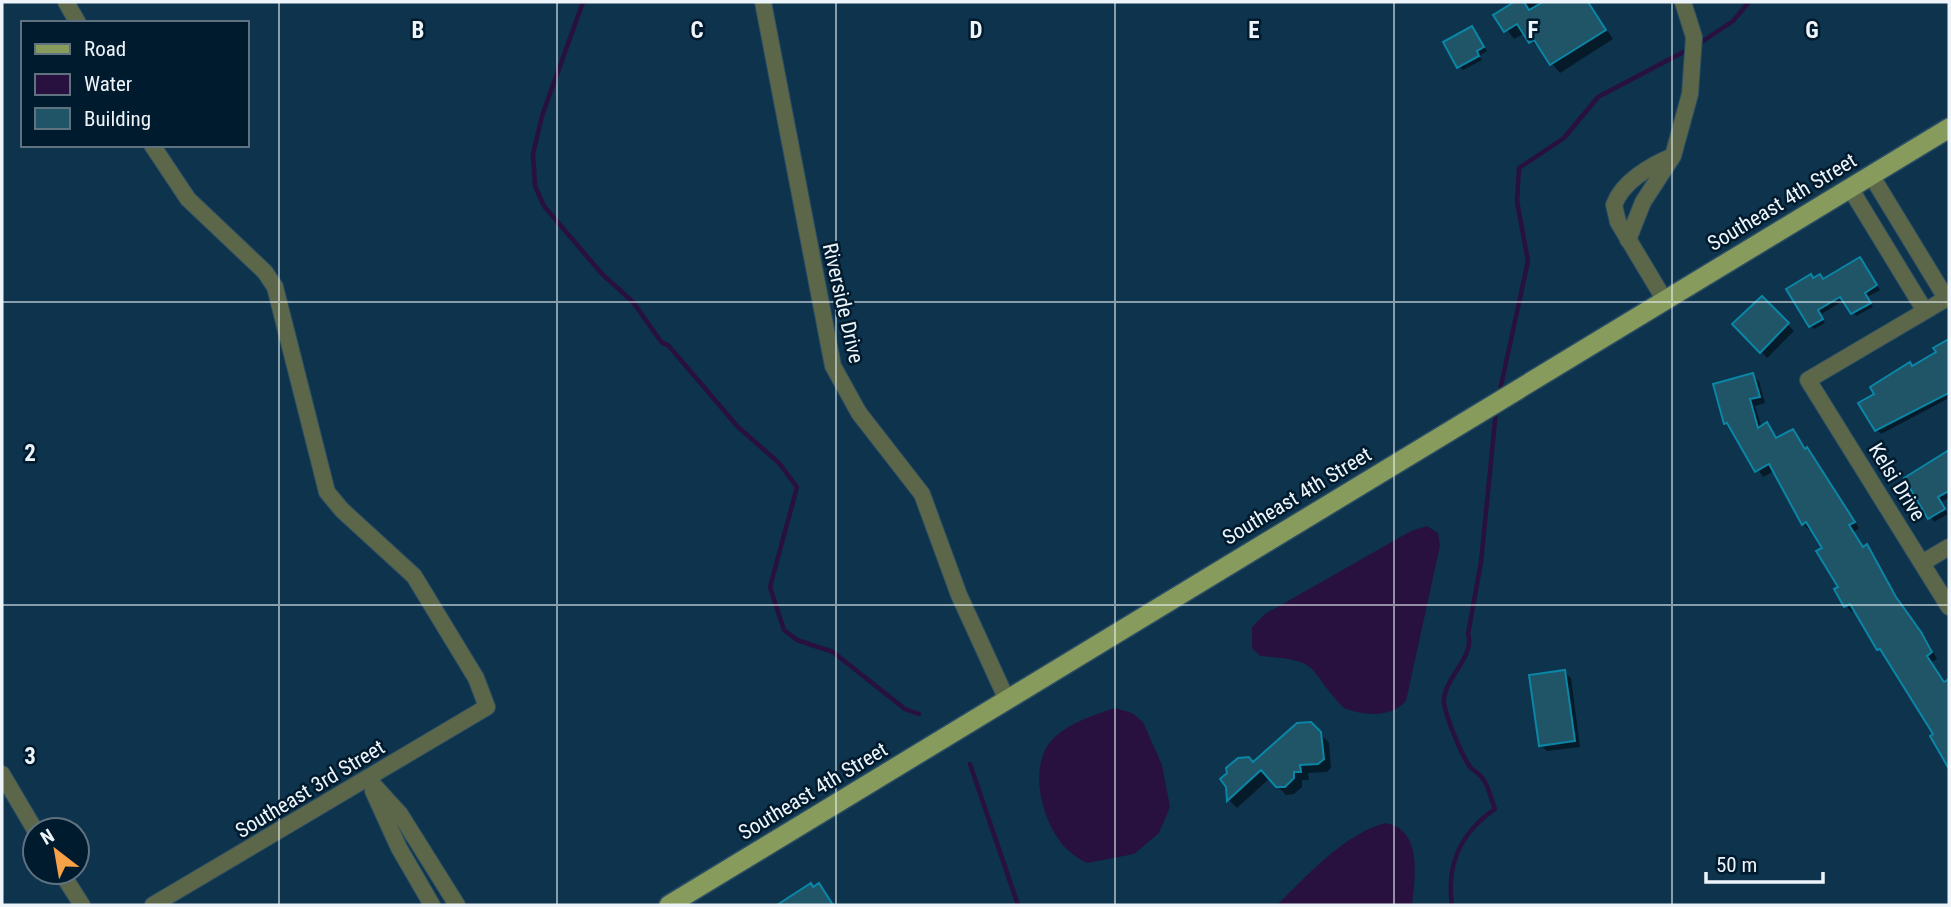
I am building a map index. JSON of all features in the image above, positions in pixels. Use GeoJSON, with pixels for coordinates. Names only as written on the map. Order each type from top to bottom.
{"type":"FeatureCollection","features":[{"type":"Feature","properties":{"kind":"main road","name":"Southeast 4th Street"},"geometry":{"type":"LineString","coordinates":[[669,905],[1949,128]]}},
{"type":"Feature","properties":{"kind":"street"},"geometry":{"type":"LineString","coordinates":[[66,2],[77,21]]}},
{"type":"Feature","properties":{"kind":"street","name":"Riverside Drive"},"geometry":{"type":"LineString","coordinates":[[763,2],[833,366],[859,413],[922,494],[959,595],[1007,700]]}},
{"type":"Feature","properties":{"kind":"street"},"geometry":{"type":"LineString","coordinates":[[1628,240],[1643,202],[1673,156],[1690,94],[1694,37],[1683,2]]}},
{"type":"Feature","properties":{"kind":"street","name":"Southeast 3rd Street"},"geometry":{"type":"LineString","coordinates":[[153,147],[188,200],[265,272],[275,287],[327,492],[342,510],[415,576],[476,678],[487,707],[153,905]]}},
{"type":"Feature","properties":{"kind":"street"},"geometry":{"type":"LineString","coordinates":[[1664,299],[1614,212],[1616,199],[1647,169],[1673,156]]}},
{"type":"Feature","properties":{"kind":"street"},"geometry":{"type":"LineString","coordinates":[[1850,188],[1925,311],[1948,298],[1871,175]]}},
{"type":"Feature","properties":{"kind":"street","name":"Kelsi Drive"},"geometry":{"type":"LineString","coordinates":[[1925,311],[1808,380],[1949,607]]}},
{"type":"Feature","properties":{"kind":"street"},"geometry":{"type":"LineString","coordinates":[[1922,563],[1949,547]]}},
{"type":"Feature","properties":{"kind":"street"},"geometry":{"type":"LineString","coordinates":[[2,774],[27,816]]}},
{"type":"Feature","properties":{"kind":"street"},"geometry":{"type":"LineString","coordinates":[[368,779],[399,848],[432,905]]}},
{"type":"Feature","properties":{"kind":"street"},"geometry":{"type":"LineString","coordinates":[[368,779],[400,814],[457,905]]}},
{"type":"Feature","properties":{"kind":"street"},"geometry":{"type":"LineString","coordinates":[[70,886],[82,905]]}},
{"type":"Feature","properties":{"kind":"water"},"geometry":{"type":"Polygon","coordinates":[[[1427,526],[1438,533],[1440,546],[1406,701],[1400,707],[1377,714],[1344,708],[1305,664],[1295,660],[1260,656],[1252,648],[1252,627],[1265,614],[1411,531],[1427,526]]]}},
{"type":"Feature","properties":{"kind":"water"},"geometry":{"type":"Polygon","coordinates":[[[1115,708],[1132,713],[1143,722],[1162,765],[1170,807],[1159,833],[1134,854],[1087,863],[1069,851],[1052,828],[1041,798],[1040,767],[1044,753],[1057,735],[1081,721],[1115,708]]]}},
{"type":"Feature","properties":{"kind":"water"},"geometry":{"type":"Polygon","coordinates":[[[1385,823],[1406,834],[1411,844],[1415,868],[1412,905],[1277,905],[1341,846],[1370,828],[1385,823]]]}},
{"type":"Feature","properties":{"kind":"building"},"geometry":{"type":"Polygon","coordinates":[[[1514,2],[1524,2],[1529,10],[1543,2],[1588,2],[1606,30],[1550,65],[1534,40],[1529,43],[1517,24],[1504,32],[1493,15],[1514,2]]]}},
{"type":"Feature","properties":{"kind":"building"},"geometry":{"type":"Polygon","coordinates":[[[1472,26],[1484,47],[1477,51],[1479,56],[1457,68],[1443,42],[1472,26]]]}},
{"type":"Feature","properties":{"kind":"building"},"geometry":{"type":"Polygon","coordinates":[[[1860,257],[1877,285],[1865,293],[1871,303],[1851,314],[1840,297],[1818,310],[1823,319],[1809,327],[1786,289],[1811,274],[1813,278],[1820,274],[1823,279],[1860,257]]]}},
{"type":"Feature","properties":{"kind":"building"},"geometry":{"type":"Polygon","coordinates":[[[1762,296],[1789,323],[1760,353],[1732,324],[1762,296]]]}},
{"type":"Feature","properties":{"kind":"building"},"geometry":{"type":"Polygon","coordinates":[[[1949,339],[1949,393],[1875,431],[1858,403],[1874,394],[1870,387],[1910,362],[1912,366],[1936,352],[1933,348],[1949,339]]]}},
{"type":"Feature","properties":{"kind":"building"},"geometry":{"type":"Polygon","coordinates":[[[1753,373],[1760,397],[1750,399],[1758,428],[1767,422],[1776,438],[1793,429],[1805,449],[1807,447],[1855,522],[1849,525],[1863,547],[1867,544],[1896,597],[1921,632],[1932,652],[1927,656],[1944,682],[1949,679],[1949,769],[1930,736],[1933,734],[1880,649],[1877,650],[1850,604],[1844,607],[1834,589],[1838,587],[1816,551],[1822,548],[1806,522],[1802,525],[1769,464],[1755,472],[1727,423],[1724,424],[1713,384],[1753,373]]]}},
{"type":"Feature","properties":{"kind":"building"},"geometry":{"type":"Polygon","coordinates":[[[1949,450],[1949,491],[1938,497],[1945,509],[1928,519],[1904,478],[1949,450]]]}},
{"type":"Feature","properties":{"kind":"building"},"geometry":{"type":"Polygon","coordinates":[[[1565,670],[1575,741],[1539,746],[1529,675],[1565,670]]]}},
{"type":"Feature","properties":{"kind":"building"},"geometry":{"type":"Polygon","coordinates":[[[1311,722],[1321,732],[1324,759],[1318,764],[1300,765],[1301,772],[1294,772],[1294,778],[1285,787],[1276,787],[1261,770],[1227,801],[1226,787],[1220,779],[1227,773],[1226,768],[1238,758],[1249,757],[1253,762],[1297,723],[1311,722]]]}},
{"type":"Feature","properties":{"kind":"building"},"geometry":{"type":"Polygon","coordinates":[[[811,883],[813,887],[819,883],[833,905],[777,905],[811,883]]]}},
{"type":"Feature","properties":{"kind":"waterway"},"geometry":{"type":"LineString","coordinates":[[583,2],[542,116],[533,154],[535,186],[544,206],[602,274],[633,302],[662,343],[668,345],[738,427],[779,463],[797,487],[770,587],[784,630],[797,640],[833,652],[905,709],[919,714]]}},
{"type":"Feature","properties":{"kind":"waterway"},"geometry":{"type":"LineString","coordinates":[[1697,45],[1733,21],[1749,2]]}},
{"type":"Feature","properties":{"kind":"waterway"},"geometry":{"type":"LineString","coordinates":[[1499,395],[1528,261],[1517,201],[1519,168],[1564,138],[1598,97],[1689,49]]}},
{"type":"Feature","properties":{"kind":"waterway"},"geometry":{"type":"LineString","coordinates":[[1452,905],[1451,876],[1458,851],[1473,828],[1495,809],[1485,782],[1463,755],[1444,703],[1448,685],[1463,660],[1469,643],[1468,634],[1481,562],[1496,411]]}},
{"type":"Feature","properties":{"kind":"waterway"},"geometry":{"type":"LineString","coordinates":[[970,764],[1018,905]]}}]}
